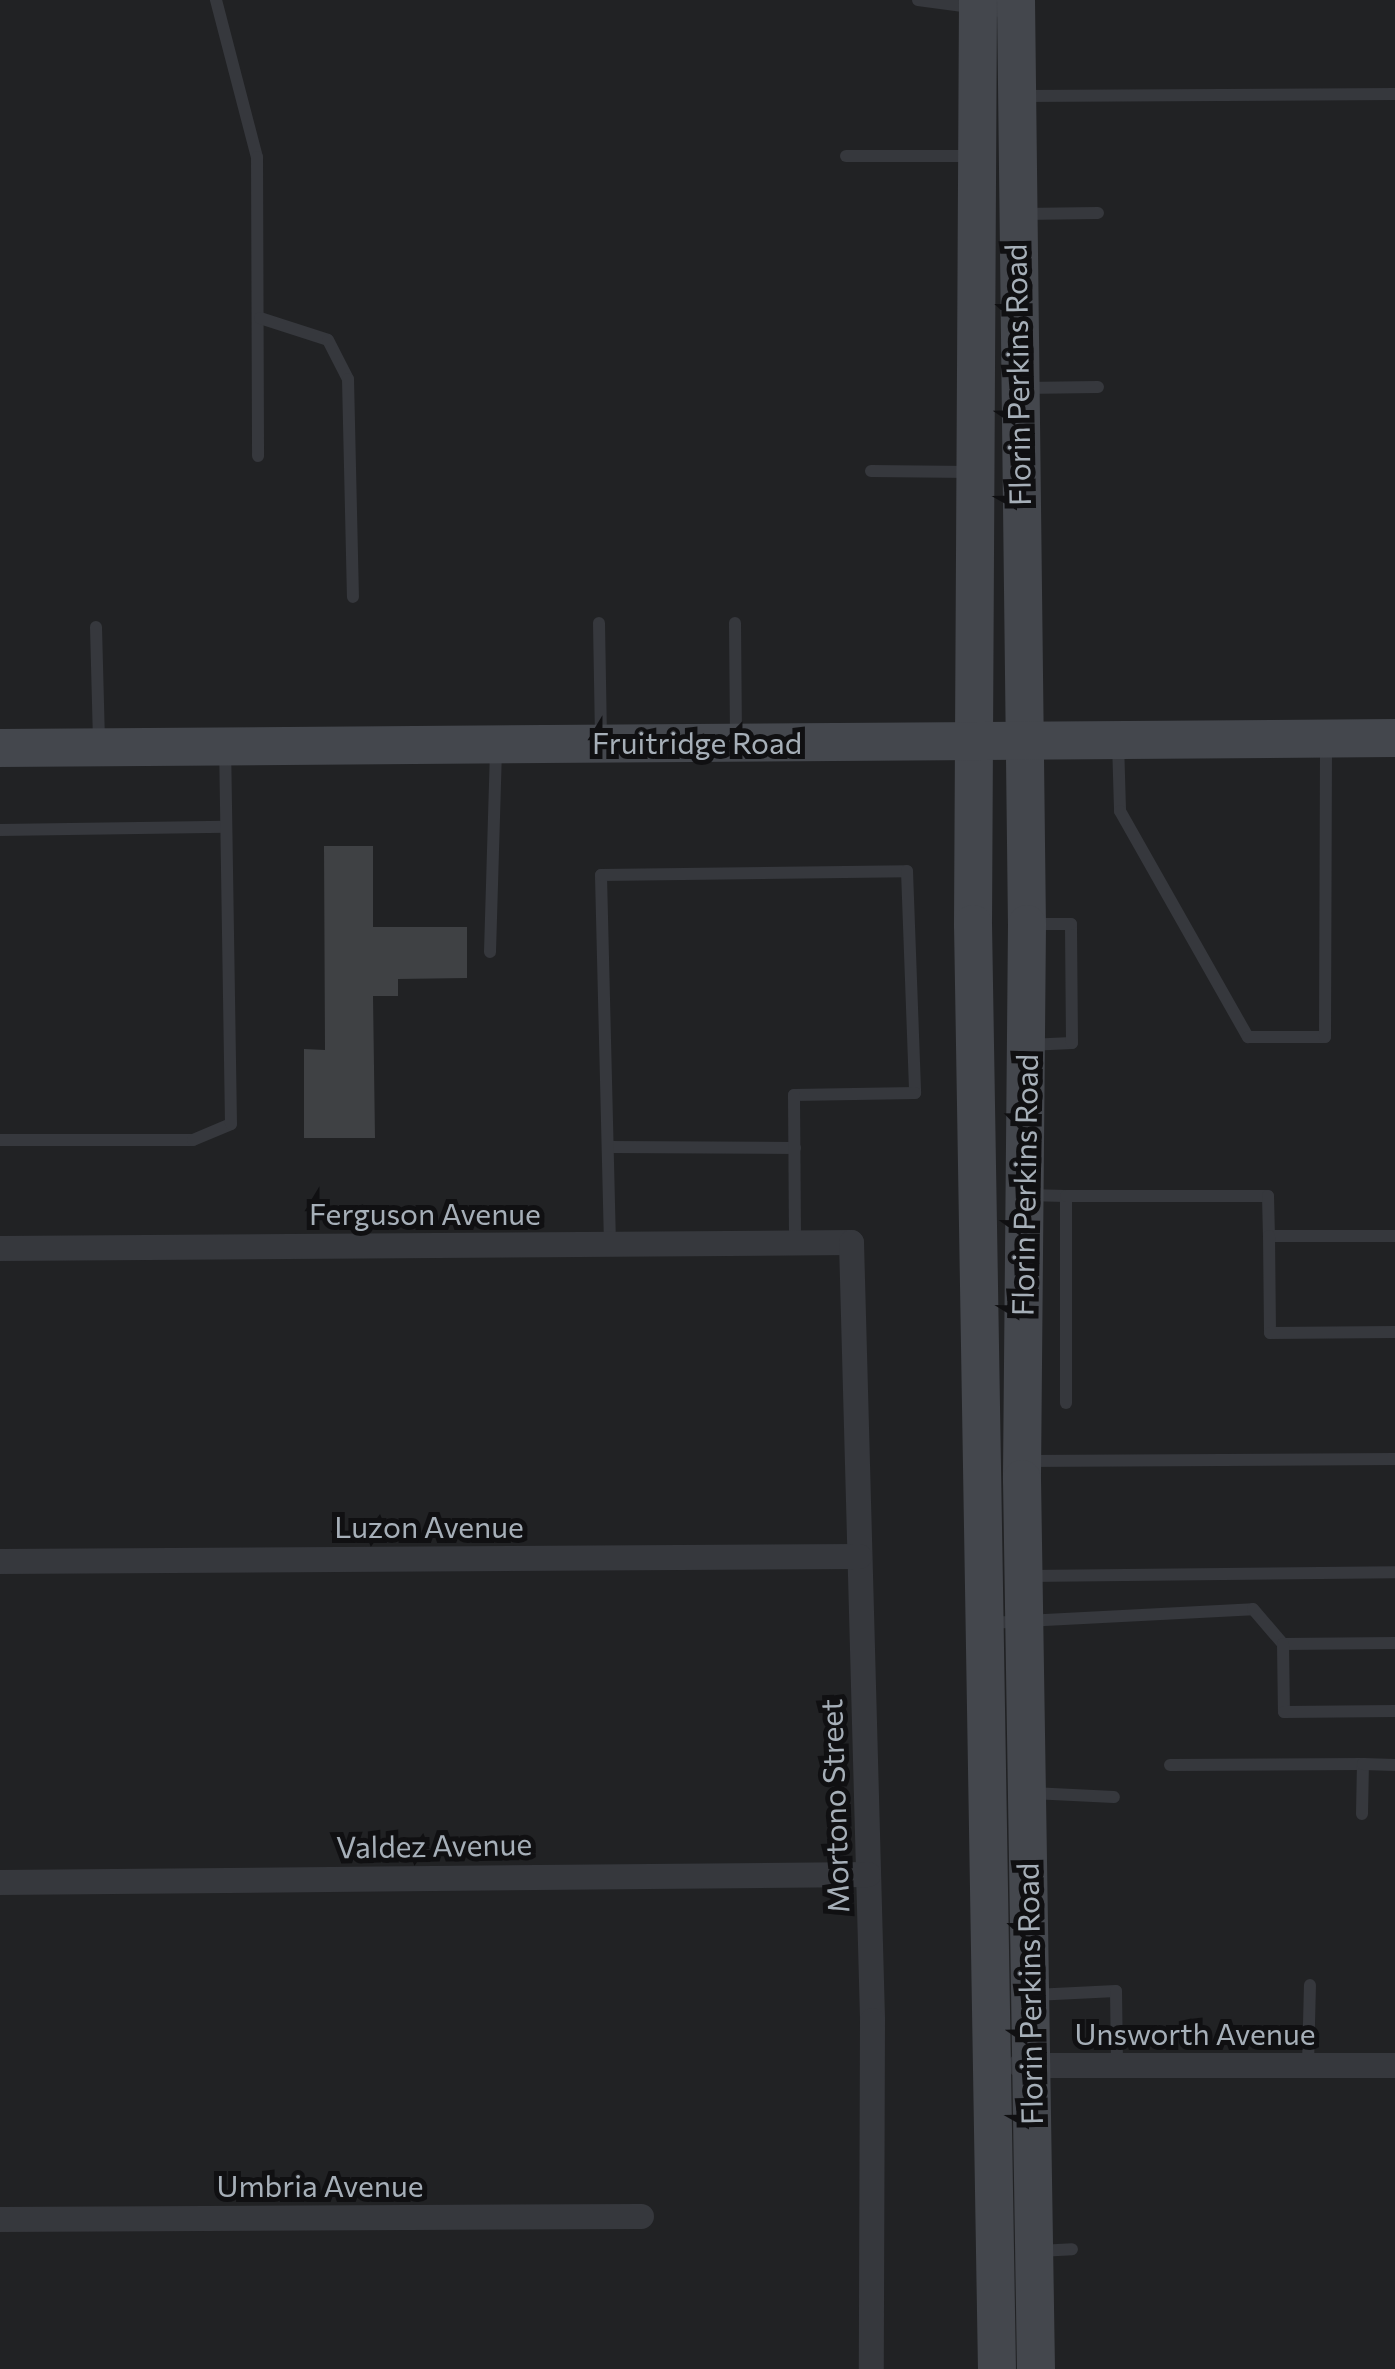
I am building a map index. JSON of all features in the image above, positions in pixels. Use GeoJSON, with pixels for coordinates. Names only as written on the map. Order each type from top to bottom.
{"type":"FeatureCollection","features":[{"type":"Feature","properties":{"kind":"main road","name":"Florin Perkins Road"},"geometry":{"type":"LineString","coordinates":[[997,6],[1014,96],[1027,924],[1024,1576],[1006,1623],[1027,1792],[1028,1995],[1012,2066],[1031,2251],[1036,2369]]}},
{"type":"Feature","properties":{"kind":"main road","name":"Florin Perkins Road"},"geometry":{"type":"LineString","coordinates":[[997,6],[977,156],[971,472],[973,740],[1006,1623],[1012,2066],[997,2369]]}},
{"type":"Feature","properties":{"kind":"main road"},"geometry":{"type":"LineString","coordinates":[[973,318],[997,332],[1016,385]]}},
{"type":"Feature","properties":{"kind":"main road","name":"Fruitridge Road"},"geometry":{"type":"LineString","coordinates":[[0,748],[1395,738]]}},
{"type":"Feature","properties":{"kind":"street","name":"Ferguson Avenue"},"geometry":{"type":"LineString","coordinates":[[0,1248],[850,1242]]}},
{"type":"Feature","properties":{"kind":"street","name":"Mortono Street"},"geometry":{"type":"LineString","coordinates":[[850,1242],[868,1874],[871,2369]]}},
{"type":"Feature","properties":{"kind":"street","name":"Luzon Avenue"},"geometry":{"type":"LineString","coordinates":[[0,1561],[859,1556]]}},
{"type":"Feature","properties":{"kind":"street","name":"Valdez Avenue"},"geometry":{"type":"LineString","coordinates":[[0,1882],[868,1874]]}},
{"type":"Feature","properties":{"kind":"street","name":"Unsworth Avenue"},"geometry":{"type":"LineString","coordinates":[[1012,2066],[1395,2065]]}},
{"type":"Feature","properties":{"kind":"street","name":"Umbria Avenue"},"geometry":{"type":"LineString","coordinates":[[0,2218],[640,2216]]}},
{"type":"Feature","properties":{"kind":"lane"},"geometry":{"type":"LineString","coordinates":[[216,0],[256,157],[258,456]]}},
{"type":"Feature","properties":{"kind":"lane"},"geometry":{"type":"LineString","coordinates":[[918,0],[997,6]]}},
{"type":"Feature","properties":{"kind":"lane"},"geometry":{"type":"LineString","coordinates":[[1014,96],[1395,94]]}},
{"type":"Feature","properties":{"kind":"lane"},"geometry":{"type":"LineString","coordinates":[[846,156],[977,156]]}},
{"type":"Feature","properties":{"kind":"lane"},"geometry":{"type":"LineString","coordinates":[[1015,214],[1098,212]]}},
{"type":"Feature","properties":{"kind":"lane"},"geometry":{"type":"LineString","coordinates":[[260,318],[328,340],[348,379],[353,597]]}},
{"type":"Feature","properties":{"kind":"lane"},"geometry":{"type":"LineString","coordinates":[[1016,385],[1098,386]]}},
{"type":"Feature","properties":{"kind":"lane"},"geometry":{"type":"LineString","coordinates":[[872,471],[971,472]]}},
{"type":"Feature","properties":{"kind":"lane"},"geometry":{"type":"LineString","coordinates":[[735,622],[736,742]]}},
{"type":"Feature","properties":{"kind":"lane"},"geometry":{"type":"LineString","coordinates":[[599,623],[601,743]]}},
{"type":"Feature","properties":{"kind":"lane"},"geometry":{"type":"LineString","coordinates":[[96,627],[99,747]]}},
{"type":"Feature","properties":{"kind":"lane"},"geometry":{"type":"LineString","coordinates":[[1118,740],[1120,811],[1248,1037],[1325,1037],[1326,738]]}},
{"type":"Feature","properties":{"kind":"lane"},"geometry":{"type":"LineString","coordinates":[[490,952],[496,744]]}},
{"type":"Feature","properties":{"kind":"lane"},"geometry":{"type":"LineString","coordinates":[[0,1140],[194,1140],[230,1124],[225,746]]}},
{"type":"Feature","properties":{"kind":"lane"},"geometry":{"type":"LineString","coordinates":[[0,830],[226,827]]}},
{"type":"Feature","properties":{"kind":"lane"},"geometry":{"type":"LineString","coordinates":[[610,1244],[601,875],[908,871],[915,1092],[794,1096],[795,1242]]}},
{"type":"Feature","properties":{"kind":"lane"},"geometry":{"type":"LineString","coordinates":[[608,1146],[795,1148]]}},
{"type":"Feature","properties":{"kind":"lane"},"geometry":{"type":"LineString","coordinates":[[1024,1194],[1268,1196],[1270,1333],[1395,1332]]}},
{"type":"Feature","properties":{"kind":"lane"},"geometry":{"type":"LineString","coordinates":[[1066,1196],[1066,1403]]}},
{"type":"Feature","properties":{"kind":"lane"},"geometry":{"type":"LineString","coordinates":[[1269,1236],[1395,1236]]}},
{"type":"Feature","properties":{"kind":"lane"},"geometry":{"type":"LineString","coordinates":[[1022,1462],[1395,1459]]}},
{"type":"Feature","properties":{"kind":"lane"},"geometry":{"type":"LineString","coordinates":[[1024,1576],[1395,1572]]}},
{"type":"Feature","properties":{"kind":"lane"},"geometry":{"type":"LineString","coordinates":[[1006,1623],[1253,1610],[1284,1644],[1284,1712],[1395,1711]]}},
{"type":"Feature","properties":{"kind":"lane"},"geometry":{"type":"LineString","coordinates":[[1284,1644],[1395,1643]]}},
{"type":"Feature","properties":{"kind":"lane"},"geometry":{"type":"LineString","coordinates":[[1362,1814],[1363,1764]]}},
{"type":"Feature","properties":{"kind":"lane"},"geometry":{"type":"LineString","coordinates":[[1170,1765],[1395,1765]]}},
{"type":"Feature","properties":{"kind":"lane"},"geometry":{"type":"LineString","coordinates":[[1027,1792],[1114,1797]]}},
{"type":"Feature","properties":{"kind":"lane"},"geometry":{"type":"LineString","coordinates":[[1308,2066],[1310,1985]]}},
{"type":"Feature","properties":{"kind":"lane"},"geometry":{"type":"LineString","coordinates":[[1028,1995],[1116,1991],[1117,2066]]}},
{"type":"Feature","properties":{"kind":"lane"},"geometry":{"type":"LineString","coordinates":[[1031,2251],[1072,2249]]}},
{"type":"Feature","properties":{"kind":"shaded area"},"geometry":{"type":"Polygon","coordinates":[[[0,0],[1395,0],[1395,2369],[0,2369],[0,0]]]}},
{"type":"Feature","properties":{"kind":"building"},"geometry":{"type":"Polygon","coordinates":[[[324,846],[373,846],[373,927],[467,927],[467,978],[398,979],[398,996],[373,996],[375,1138],[304,1138],[304,1049],[325,1050],[324,846]]]}}]}
